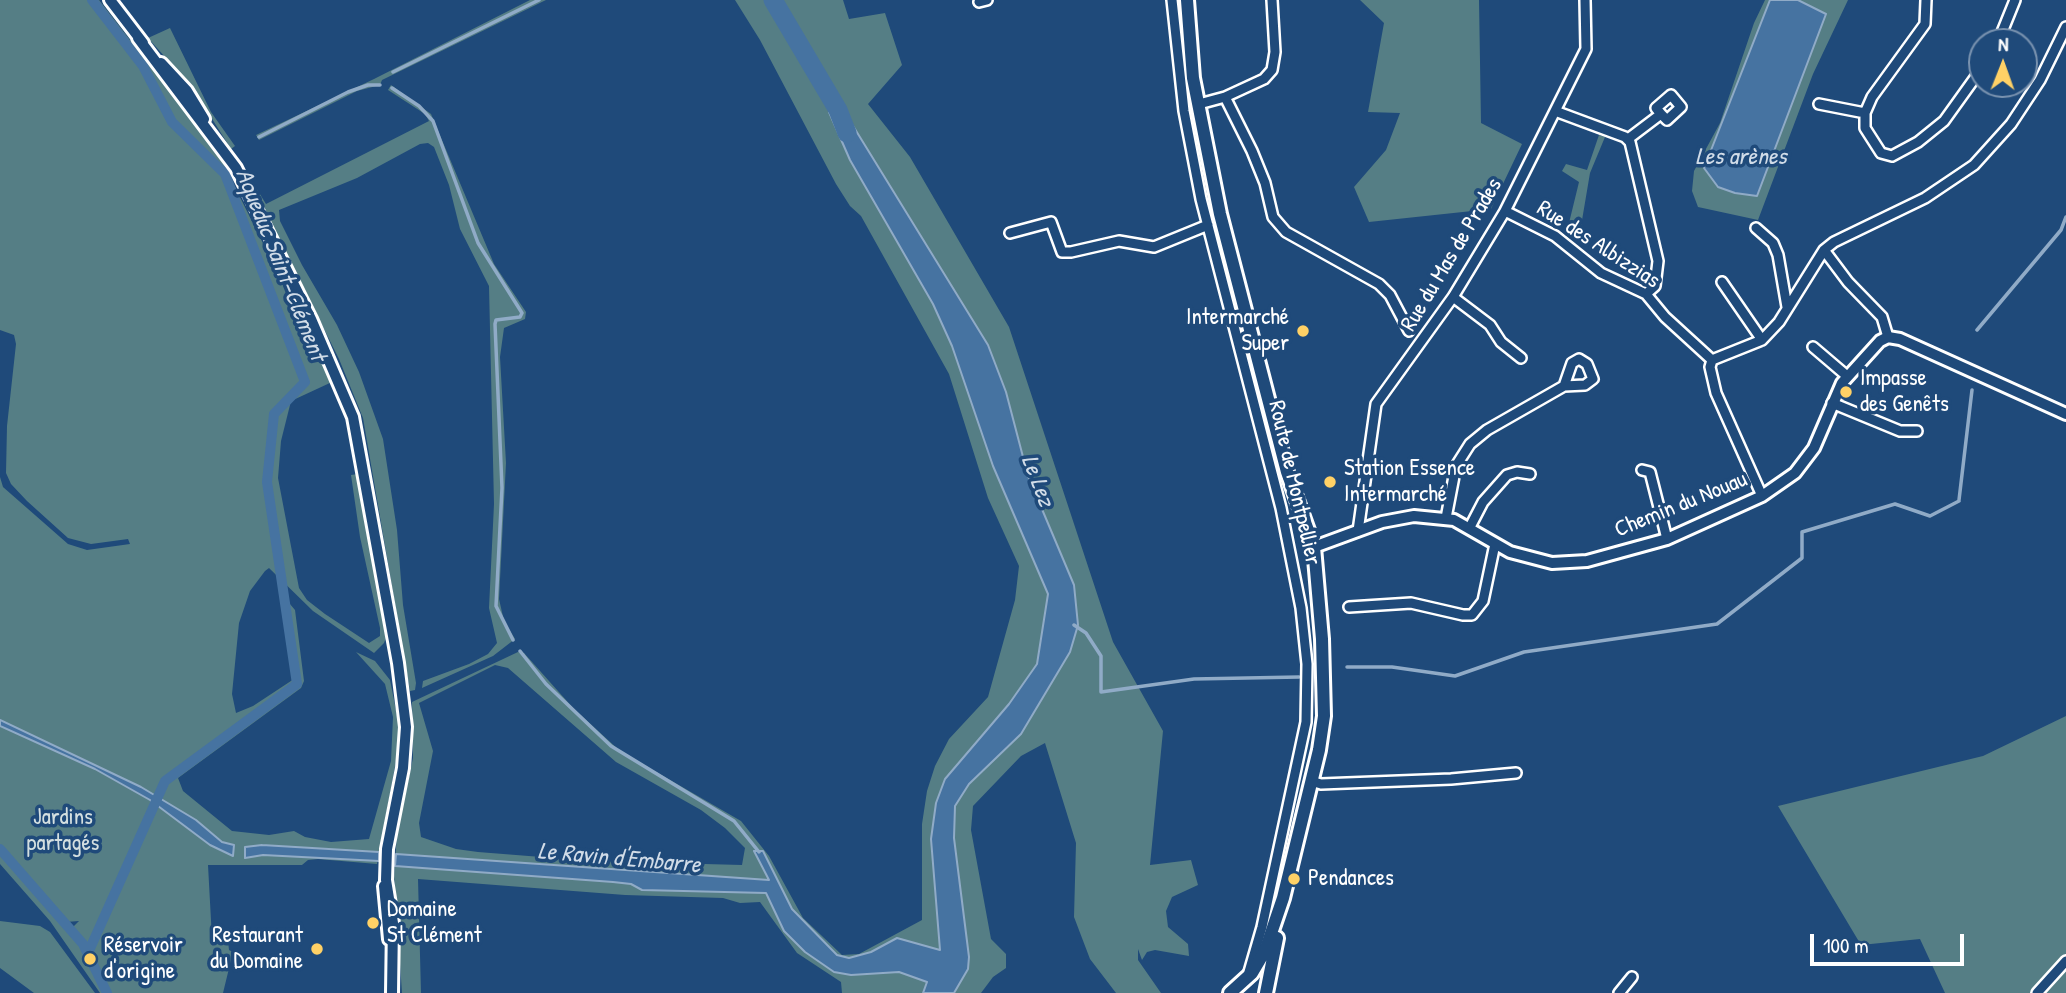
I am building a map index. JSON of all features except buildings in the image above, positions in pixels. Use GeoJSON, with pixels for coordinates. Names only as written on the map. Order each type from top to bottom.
{"type":"FeatureCollection","features":[{"type":"Feature","properties":{"kind":"main road","name":"Route de Montpellier"},"geometry":{"type":"LineString","coordinates":[[1187,0],[1194,78],[1220,214],[1287,472],[1314,547],[1322,639],[1324,716],[1283,898],[1266,993]]}},
{"type":"Feature","properties":{"kind":"main road","name":"Route de Montpellier"},"geometry":{"type":"LineString","coordinates":[[1230,993],[1248,978],[1269,944],[1283,898]]}},
{"type":"Feature","properties":{"kind":"street"},"geometry":{"type":"LineString","coordinates":[[110,0],[236,169],[345,392],[356,428],[398,663],[406,727],[403,768],[386,867],[392,910],[393,989]]}},
{"type":"Feature","properties":{"kind":"street","name":"Route de Montpellier"},"geometry":{"type":"LineString","coordinates":[[1172,0],[1184,111],[1208,225],[1280,506],[1301,608],[1307,664],[1306,722],[1262,926],[1248,978]]}},
{"type":"Feature","properties":{"kind":"street"},"geometry":{"type":"LineString","coordinates":[[1199,104],[1225,97],[1264,79],[1272,70],[1275,52],[1272,0]]}},
{"type":"Feature","properties":{"kind":"street","name":"Rue du Mas de Prades"},"geometry":{"type":"LineString","coordinates":[[1358,531],[1376,404],[1453,297],[1505,211],[1586,49],[1585,0]]}},
{"type":"Feature","properties":{"kind":"street"},"geometry":{"type":"LineString","coordinates":[[1926,0],[1925,23],[1872,97],[1865,113],[1865,128],[1881,153],[1892,156],[1918,142],[1944,121],[1968,88]]}},
{"type":"Feature","properties":{"kind":"street"},"geometry":{"type":"LineString","coordinates":[[2004,28],[2015,0]]}},
{"type":"Feature","properties":{"kind":"street"},"geometry":{"type":"LineString","coordinates":[[1762,496],[1716,393],[1710,367],[1712,360],[1762,340],[1824,250],[1834,242],[1925,198],[1974,165],[2011,124],[2040,80],[2066,27]]}},
{"type":"Feature","properties":{"kind":"street"},"geometry":{"type":"LineString","coordinates":[[1225,97],[1265,183],[1273,217],[1296,239],[1379,284],[1390,295],[1409,331]]}},
{"type":"Feature","properties":{"kind":"street"},"geometry":{"type":"LineString","coordinates":[[1819,104],[1865,113]]}},
{"type":"Feature","properties":{"kind":"street"},"geometry":{"type":"LineString","coordinates":[[1555,111],[1629,139]]}},
{"type":"Feature","properties":{"kind":"street"},"geometry":{"type":"LineString","coordinates":[[1629,139],[1661,114]]}},
{"type":"Feature","properties":{"kind":"street"},"geometry":{"type":"LineString","coordinates":[[1629,139],[1658,261],[1655,286],[1646,294]]}},
{"type":"Feature","properties":{"kind":"street","name":"Rue des Albizzias"},"geometry":{"type":"LineString","coordinates":[[1505,211],[1555,236],[1601,273],[1646,294],[1672,324],[1712,360]]}},
{"type":"Feature","properties":{"kind":"street"},"geometry":{"type":"LineString","coordinates":[[1010,233],[1051,222],[1062,252],[1071,252],[1119,240],[1154,247],[1208,225]]}},
{"type":"Feature","properties":{"kind":"street"},"geometry":{"type":"LineString","coordinates":[[1756,228],[1773,243],[1778,255],[1787,307]]}},
{"type":"Feature","properties":{"kind":"street"},"geometry":{"type":"LineString","coordinates":[[1824,250],[1845,279],[1882,317],[1888,337],[1912,344],[2066,414]]}},
{"type":"Feature","properties":{"kind":"street"},"geometry":{"type":"LineString","coordinates":[[1722,282],[1762,340]]}},
{"type":"Feature","properties":{"kind":"street"},"geometry":{"type":"LineString","coordinates":[[1453,297],[1490,325],[1501,342],[1521,358]]}},
{"type":"Feature","properties":{"kind":"street","name":"Chemin du Nouau"},"geometry":{"type":"LineString","coordinates":[[1314,547],[1404,517],[1446,518],[1469,527],[1495,544],[1530,560],[1569,563],[1623,553],[1667,538],[1762,496],[1803,465],[1814,448],[1832,403],[1847,376],[1880,341],[1888,337]]}},
{"type":"Feature","properties":{"kind":"street"},"geometry":{"type":"LineString","coordinates":[[1813,347],[1847,376]]}},
{"type":"Feature","properties":{"kind":"street"},"geometry":{"type":"LineString","coordinates":[[1446,518],[1456,466],[1470,444],[1487,430],[1564,386]]}},
{"type":"Feature","properties":{"kind":"street"},"geometry":{"type":"LineString","coordinates":[[1832,403],[1899,432],[1917,431]]}},
{"type":"Feature","properties":{"kind":"street"},"geometry":{"type":"LineString","coordinates":[[1642,470],[1650,472],[1667,538]]}},
{"type":"Feature","properties":{"kind":"street"},"geometry":{"type":"LineString","coordinates":[[1469,527],[1483,502],[1507,475],[1517,471],[1530,474]]}},
{"type":"Feature","properties":{"kind":"street"},"geometry":{"type":"LineString","coordinates":[[1349,607],[1411,603],[1472,615],[1483,601],[1495,544]]}},
{"type":"Feature","properties":{"kind":"street"},"geometry":{"type":"LineString","coordinates":[[1311,781],[1321,784],[1463,779],[1516,773]]}},
{"type":"Feature","properties":{"kind":"street"},"geometry":{"type":"LineString","coordinates":[[2038,993],[2066,961]]}},
{"type":"Feature","properties":{"kind":"street"},"geometry":{"type":"LineString","coordinates":[[1619,993],[1632,977]]}},
{"type":"Feature","properties":{"kind":"green space","name":"Jardins partagés"},"geometry":{"type":"Polygon","coordinates":[[[0,0],[99,0],[219,155],[332,382],[291,401],[281,441],[278,478],[299,588],[307,600],[369,643],[380,636],[380,628],[360,537],[351,475],[358,474],[386,638],[384,643],[374,653],[313,611],[269,568],[250,591],[239,623],[232,694],[236,713],[253,706],[294,679],[284,597],[295,610],[304,681],[301,688],[178,778],[183,791],[232,831],[269,835],[294,831],[305,837],[331,842],[369,839],[391,761],[393,717],[385,684],[356,652],[375,661],[390,680],[399,725],[398,750],[377,864],[318,859],[308,860],[302,865],[208,865],[212,939],[228,941],[229,950],[233,952],[223,993],[100,993],[50,921],[0,864],[0,851],[82,946],[85,966],[97,966],[93,947],[96,940],[89,944],[81,940],[71,929],[79,921],[66,922],[0,846],[0,477],[3,487],[68,544],[87,550],[130,544],[128,539],[91,544],[68,538],[27,501],[11,484],[6,473],[7,426],[16,344],[14,335],[0,330],[0,0]]]}},
{"type":"Feature","properties":{"kind":"green space"},"geometry":{"type":"Polygon","coordinates":[[[530,0],[546,0],[382,80],[380,85],[357,91],[259,140],[256,135],[374,79],[530,0]]]}},
{"type":"Feature","properties":{"kind":"green space"},"geometry":{"type":"Polygon","coordinates":[[[735,0],[843,0],[849,19],[885,13],[902,65],[868,104],[910,157],[1009,327],[1113,642],[1163,731],[1150,865],[1191,860],[1198,885],[1172,897],[1166,911],[1168,927],[1188,944],[1189,956],[1155,950],[1147,952],[1142,960],[1138,949],[1138,960],[1161,993],[1116,993],[1090,959],[1074,917],[1076,843],[1045,743],[1021,756],[973,806],[971,830],[991,939],[1006,954],[1006,968],[993,977],[981,993],[842,993],[841,982],[797,953],[760,902],[740,903],[723,898],[625,895],[418,879],[421,993],[402,993],[394,876],[397,834],[413,758],[412,702],[518,652],[524,653],[574,709],[620,751],[741,821],[769,856],[803,918],[842,955],[859,954],[922,920],[922,824],[927,791],[935,766],[949,739],[988,697],[1015,600],[1019,566],[988,498],[949,374],[861,216],[850,206],[836,184],[760,40],[735,0]],[[495,665],[419,703],[433,751],[419,823],[421,837],[456,849],[478,852],[592,861],[742,865],[745,848],[725,828],[701,810],[616,762],[508,668],[495,665]]]}},
{"type":"Feature","properties":{"kind":"green space"},"geometry":{"type":"Polygon","coordinates":[[[1360,0],[1479,0],[1481,123],[1522,144],[1491,209],[1369,222],[1354,187],[1386,150],[1400,113],[1368,112],[1384,23],[1360,0]]]}},
{"type":"Feature","properties":{"kind":"green space","name":"Les arènes"},"geometry":{"type":"Polygon","coordinates":[[[1765,0],[1848,0],[1813,74],[1758,220],[1698,207],[1692,191],[1694,171],[1720,123],[1754,23],[1765,0]]]}},
{"type":"Feature","properties":{"kind":"green space"},"geometry":{"type":"Polygon","coordinates":[[[170,28],[211,112],[235,146],[231,149],[192,87],[148,38],[170,28]]]}},
{"type":"Feature","properties":{"kind":"green space"},"geometry":{"type":"Polygon","coordinates":[[[391,85],[431,114],[494,264],[526,312],[525,319],[504,328],[500,357],[506,463],[499,599],[504,621],[515,639],[493,656],[422,688],[423,681],[469,664],[488,654],[497,643],[489,608],[494,504],[489,286],[460,229],[449,185],[434,147],[428,143],[420,144],[357,178],[279,210],[280,221],[337,325],[359,372],[383,439],[397,530],[403,605],[416,683],[415,690],[410,691],[363,418],[339,359],[242,165],[266,204],[429,121],[425,114],[388,90],[391,85]]]}},
{"type":"Feature","properties":{"kind":"green space"},"geometry":{"type":"Polygon","coordinates":[[[1599,135],[1605,137],[1590,173],[1579,238],[1567,238],[1572,228],[1569,223],[1579,182],[1562,171],[1566,164],[1587,170],[1599,135]]]}},
{"type":"Feature","properties":{"kind":"green space"},"geometry":{"type":"Polygon","coordinates":[[[2066,716],[2066,993],[1945,993],[1920,939],[1861,945],[1778,806],[1983,756],[2066,716]]]}},
{"type":"Feature","properties":{"kind":"green space"},"geometry":{"type":"Polygon","coordinates":[[[0,921],[40,926],[50,932],[95,993],[34,993],[0,968],[0,921]]]}},
{"type":"Feature","properties":{"kind":"water","name":"Les arènes"},"geometry":{"type":"Polygon","coordinates":[[[1770,0],[1798,0],[1826,14],[1757,196],[1718,187],[1704,168],[1770,0]]]}},
{"type":"Feature","properties":{"kind":"water"},"geometry":{"type":"Polygon","coordinates":[[[842,108],[988,345],[1006,392],[1028,476],[1074,585],[1078,625],[1070,652],[1021,734],[969,784],[955,806],[954,838],[969,957],[968,969],[954,993],[923,993],[927,982],[899,972],[851,975],[834,972],[805,952],[784,931],[766,893],[642,890],[631,884],[613,882],[395,866],[396,854],[769,880],[754,851],[763,851],[792,909],[837,955],[849,958],[871,952],[897,938],[940,950],[931,839],[936,803],[945,779],[1009,704],[1037,664],[1048,594],[993,466],[952,346],[933,304],[850,160],[829,112],[842,108]]]}},
{"type":"Feature","properties":{"kind":"water"},"geometry":{"type":"Polygon","coordinates":[[[0,720],[141,787],[196,820],[222,842],[234,845],[233,856],[210,845],[150,800],[95,769],[0,726],[0,720]]]}},
{"type":"Feature","properties":{"kind":"water"},"geometry":{"type":"Polygon","coordinates":[[[262,845],[379,852],[379,861],[263,855],[245,858],[245,847],[262,845]]]}},
{"type":"Feature","properties":{"kind":"waterway","name":"Aqueduc Saint-Clément"},"geometry":{"type":"LineString","coordinates":[[88,953],[165,781],[297,684],[267,482],[274,414],[305,382],[225,174],[172,122],[143,66],[92,0]]}},
{"type":"Feature","properties":{"kind":"waterway"},"geometry":{"type":"LineString","coordinates":[[393,72],[539,0]]}},
{"type":"Feature","properties":{"kind":"waterway","name":"Le Lez"},"geometry":{"type":"LineString","coordinates":[[773,0],[838,110],[847,133]]}},
{"type":"Feature","properties":{"kind":"waterway"},"geometry":{"type":"LineString","coordinates":[[259,137],[348,92],[368,85],[380,85]]}},
{"type":"Feature","properties":{"kind":"waterway"},"geometry":{"type":"LineString","coordinates":[[392,88],[419,106],[433,121],[478,243],[522,313],[520,317],[496,320],[495,324],[502,488],[496,606],[513,640]]}},
{"type":"Feature","properties":{"kind":"waterway"},"geometry":{"type":"LineString","coordinates":[[1977,330],[2061,230],[2066,217]]}},
{"type":"Feature","properties":{"kind":"waterway"},"geometry":{"type":"LineString","coordinates":[[1959,500],[1972,390]]}},
{"type":"Feature","properties":{"kind":"waterway"},"geometry":{"type":"LineString","coordinates":[[1347,667],[1392,667],[1455,676],[1524,652],[1717,624],[1802,558],[1802,532],[1895,504],[1930,516],[1959,501]]}},
{"type":"Feature","properties":{"kind":"waterway"},"geometry":{"type":"LineString","coordinates":[[1074,625],[1086,633],[1101,656],[1101,692],[1194,679],[1299,677]]}},
{"type":"Feature","properties":{"kind":"waterway"},"geometry":{"type":"LineString","coordinates":[[520,651],[546,684],[611,746],[734,821],[759,852]]}},
{"type":"Feature","properties":{"kind":"waterway","name":"Aqueduc Saint-Clément"},"geometry":{"type":"LineString","coordinates":[[0,849],[83,944],[107,993]]}},
{"type":"Feature","properties":{"kind":"place","name":"Intermarché Super"},"geometry":{"type":"Point","coordinates":[1303,331]}},
{"type":"Feature","properties":{"kind":"place","name":"Impasse des Genêts"},"geometry":{"type":"Point","coordinates":[1846,392]}},
{"type":"Feature","properties":{"kind":"place","name":"Station Essence Intermarché"},"geometry":{"type":"Point","coordinates":[1330,482]}},
{"type":"Feature","properties":{"kind":"place","name":"Pendances"},"geometry":{"type":"Point","coordinates":[1294,879]}},
{"type":"Feature","properties":{"kind":"place","name":"Domaine St Clément"},"geometry":{"type":"Point","coordinates":[373,923]}},
{"type":"Feature","properties":{"kind":"place","name":"Restaurant du Domaine"},"geometry":{"type":"Point","coordinates":[317,949]}},
{"type":"Feature","properties":{"kind":"place","name":"Réservoir d'origine"},"geometry":{"type":"Point","coordinates":[90,959]}},
{"type":"Feature","properties":{"kind":"water label","name":"Le Ravin d'Embarre"},"geometry":{"type":"Point","coordinates":[619,859]}}]}
